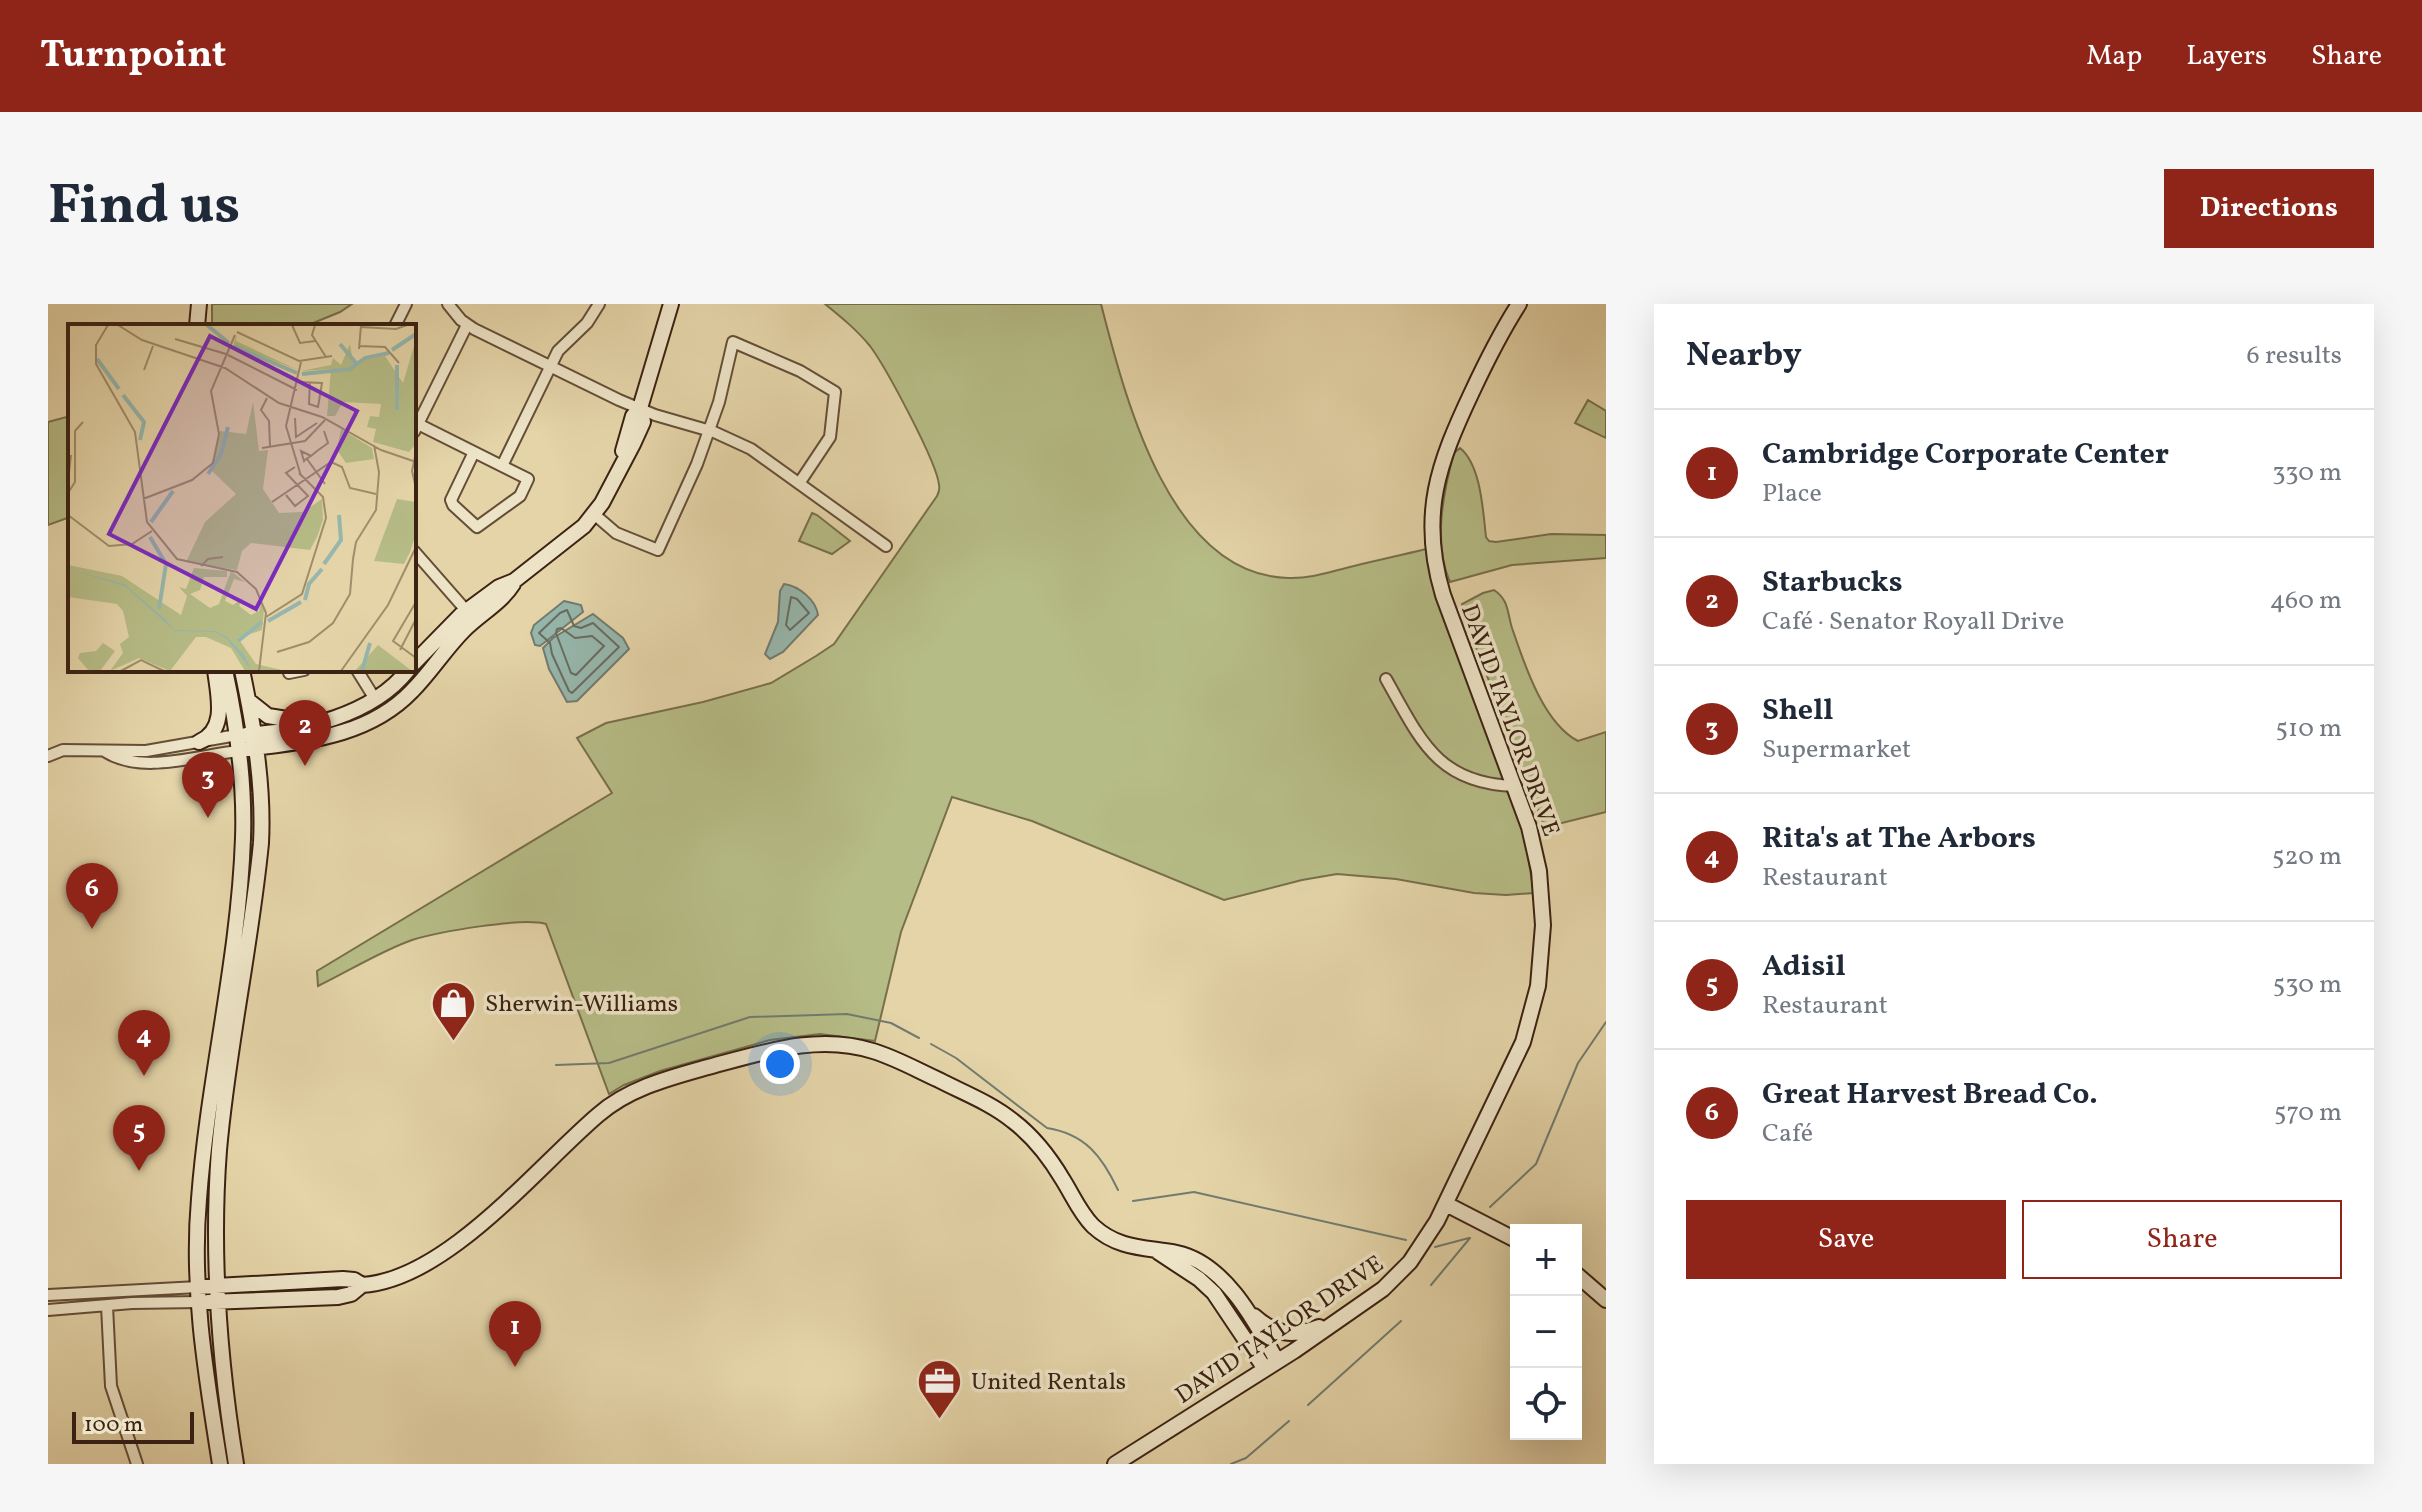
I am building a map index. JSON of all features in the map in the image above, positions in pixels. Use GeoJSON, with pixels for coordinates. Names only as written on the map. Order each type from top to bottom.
{"type":"FeatureCollection","features":[{"type":"Feature","properties":{"kind":"street"},"geometry":{"type":"LineString","coordinates":[[396,324],[406,304]]}},
{"type":"Feature","properties":{"kind":"street"},"geometry":{"type":"LineString","coordinates":[[448,304],[467,325],[550,367],[640,408],[709,430],[751,449],[886,546]]}},
{"type":"Feature","properties":{"kind":"street"},"geometry":{"type":"LineString","coordinates":[[502,466],[560,348],[587,323],[599,304]]}},
{"type":"Feature","properties":{"kind":"street"},"geometry":{"type":"LineString","coordinates":[[416,661],[471,616],[504,596],[514,581],[577,533],[594,514],[621,467],[631,419],[640,408],[671,304]]}},
{"type":"Feature","properties":{"kind":"street","name":"DAVID TAYLOR DRIVE"},"geometry":{"type":"LineString","coordinates":[[1115,1464],[1271,1365],[1383,1289],[1404,1270],[1446,1204],[1519,1054],[1538,986],[1543,934],[1541,883],[1532,835],[1443,595],[1435,563],[1432,530],[1434,496],[1445,450],[1483,368],[1519,304]]}},
{"type":"Feature","properties":{"kind":"street"},"geometry":{"type":"LineString","coordinates":[[416,424],[467,325]]}},
{"type":"Feature","properties":{"kind":"street"},"geometry":{"type":"LineString","coordinates":[[594,514],[616,533],[658,550],[693,475],[719,402],[733,342],[814,378],[835,392],[831,432],[826,447],[800,482]]}},
{"type":"Feature","properties":{"kind":"street"},"geometry":{"type":"LineString","coordinates":[[416,426],[474,452],[528,479],[517,499],[481,525],[475,526],[451,502],[474,452]]}},
{"type":"Feature","properties":{"kind":"street"},"geometry":{"type":"LineString","coordinates":[[416,553],[471,616]]}},
{"type":"Feature","properties":{"kind":"street"},"geometry":{"type":"LineString","coordinates":[[104,751],[141,764],[238,743],[334,736],[362,726],[388,712],[411,693],[471,616]]}},
{"type":"Feature","properties":{"kind":"street"},"geometry":{"type":"LineString","coordinates":[[199,742],[212,734],[218,721],[215,672]]}},
{"type":"Feature","properties":{"kind":"street"},"geometry":{"type":"LineString","coordinates":[[220,1464],[203,1355],[197,1226],[204,1148],[241,872],[243,822],[238,743],[225,672]]}},
{"type":"Feature","properties":{"kind":"street"},"geometry":{"type":"LineString","coordinates":[[236,1464],[221,1366],[215,1223],[219,1149],[261,843],[262,803],[242,672]]}},
{"type":"Feature","properties":{"kind":"street"},"geometry":{"type":"LineString","coordinates":[[289,673],[294,672]]}},
{"type":"Feature","properties":{"kind":"street"},"geometry":{"type":"LineString","coordinates":[[358,672],[375,699]]}},
{"type":"Feature","properties":{"kind":"street"},"geometry":{"type":"LineString","coordinates":[[255,741],[337,717],[375,699],[406,672]]}},
{"type":"Feature","properties":{"kind":"street"},"geometry":{"type":"LineString","coordinates":[[1386,679],[1422,741],[1449,768],[1474,782],[1515,786]]}},
{"type":"Feature","properties":{"kind":"street"},"geometry":{"type":"LineString","coordinates":[[248,701],[268,716],[310,723]]}},
{"type":"Feature","properties":{"kind":"street"},"geometry":{"type":"LineString","coordinates":[[48,756],[63,750],[146,751],[199,742],[238,743]]}},
{"type":"Feature","properties":{"kind":"street"},"geometry":{"type":"LineString","coordinates":[[48,1295],[338,1297],[351,1294],[362,1285],[399,1277],[441,1255],[602,1111],[632,1092],[754,1055],[818,1043],[858,1047],[883,1054],[995,1109],[1018,1125],[1039,1146],[1093,1226],[1118,1242],[1158,1252],[1177,1253],[1196,1260],[1218,1277],[1263,1323],[1284,1334],[1306,1331],[1345,1315]]}},
{"type":"Feature","properties":{"kind":"street"},"geometry":{"type":"LineString","coordinates":[[1446,1204],[1510,1237]]}},
{"type":"Feature","properties":{"kind":"street"},"geometry":{"type":"LineString","coordinates":[[1158,1252],[1199,1279],[1214,1293],[1271,1365]]}},
{"type":"Feature","properties":{"kind":"street"},"geometry":{"type":"LineString","coordinates":[[1582,1279],[1606,1300]]}},
{"type":"Feature","properties":{"kind":"street"},"geometry":{"type":"LineString","coordinates":[[48,1310],[199,1294]]}},
{"type":"Feature","properties":{"kind":"street"},"geometry":{"type":"LineString","coordinates":[[1235,1296],[1271,1365]]}},
{"type":"Feature","properties":{"kind":"street"},"geometry":{"type":"LineString","coordinates":[[107,1306],[111,1386],[137,1464]]}},
{"type":"Feature","properties":{"kind":"green space"},"geometry":{"type":"Polygon","coordinates":[[[212,304],[352,304],[311,324],[212,324],[212,304]]]}},
{"type":"Feature","properties":{"kind":"green space"},"geometry":{"type":"Polygon","coordinates":[[[825,304],[1101,304],[1139,431],[1159,475],[1183,515],[1212,547],[1247,569],[1288,578],[1314,576],[1426,549],[1441,611],[1524,833],[1534,893],[1474,893],[1396,879],[1337,874],[1224,900],[1032,821],[952,797],[901,932],[875,1041],[820,1034],[770,1040],[660,1071],[609,1094],[546,924],[534,922],[480,926],[412,940],[318,986],[317,971],[612,793],[577,738],[606,723],[703,702],[771,683],[834,644],[937,496],[939,488],[920,436],[877,357],[860,335],[825,304]]]}},
{"type":"Feature","properties":{"kind":"green space"},"geometry":{"type":"Polygon","coordinates":[[[1588,400],[1606,411],[1606,438],[1575,423],[1588,400]]]}},
{"type":"Feature","properties":{"kind":"green space"},"geometry":{"type":"Polygon","coordinates":[[[68,417],[68,518],[48,525],[48,422],[68,417]]]}},
{"type":"Feature","properties":{"kind":"green space"},"geometry":{"type":"Polygon","coordinates":[[[1460,448],[1477,477],[1489,541],[1551,534],[1606,535],[1606,558],[1512,565],[1450,582],[1442,551],[1442,518],[1454,453],[1460,448]]]}},
{"type":"Feature","properties":{"kind":"green space"},"geometry":{"type":"Polygon","coordinates":[[[812,513],[850,541],[832,554],[799,541],[812,513]]]}},
{"type":"Feature","properties":{"kind":"green space"},"geometry":{"type":"Polygon","coordinates":[[[1494,590],[1505,602],[1536,691],[1555,721],[1578,741],[1606,732],[1606,812],[1550,826],[1543,823],[1462,610],[1462,604],[1494,590]]]}},
{"type":"Feature","properties":{"kind":"water"},"geometry":{"type":"Polygon","coordinates":[[[784,584],[806,595],[818,615],[783,652],[770,659],[765,654],[778,622],[780,591],[784,584]]]}},
{"type":"Feature","properties":{"kind":"water"},"geometry":{"type":"Polygon","coordinates":[[[564,601],[581,605],[583,612],[540,646],[535,645],[531,633],[534,625],[564,601]]]}},
{"type":"Feature","properties":{"kind":"water"},"geometry":{"type":"Polygon","coordinates":[[[593,614],[623,638],[629,649],[577,701],[567,702],[549,669],[543,648],[553,638],[593,614]]]}},
{"type":"Feature","properties":{"kind":"waterway"},"geometry":{"type":"LineString","coordinates":[[556,1065],[609,1063],[750,1017],[847,1014],[891,1023],[919,1038]]}},
{"type":"Feature","properties":{"kind":"waterway"},"geometry":{"type":"LineString","coordinates":[[1490,1207],[1536,1164],[1578,1063],[1606,1022]]}},
{"type":"Feature","properties":{"kind":"waterway"},"geometry":{"type":"LineString","coordinates":[[931,1044],[956,1058],[1047,1128],[1072,1135],[1091,1148],[1118,1190]]}},
{"type":"Feature","properties":{"kind":"waterway"},"geometry":{"type":"LineString","coordinates":[[1133,1201],[1194,1192],[1406,1240]]}},
{"type":"Feature","properties":{"kind":"waterway"},"geometry":{"type":"LineString","coordinates":[[1435,1247],[1469,1238]]}},
{"type":"Feature","properties":{"kind":"waterway"},"geometry":{"type":"LineString","coordinates":[[1431,1285],[1470,1238]]}},
{"type":"Feature","properties":{"kind":"waterway"},"geometry":{"type":"LineString","coordinates":[[1308,1405],[1401,1321]]}},
{"type":"Feature","properties":{"kind":"waterway"},"geometry":{"type":"LineString","coordinates":[[1231,1464],[1246,1458],[1289,1421]]}},
{"type":"Feature","properties":{"kind":"place","name":"Starbucks"},"geometry":{"type":"Point","coordinates":[305,766]}},
{"type":"Feature","properties":{"kind":"place","name":"Shell"},"geometry":{"type":"Point","coordinates":[208,818]}},
{"type":"Feature","properties":{"kind":"place","name":"Great Harvest Bread Co."},"geometry":{"type":"Point","coordinates":[92,929]}},
{"type":"Feature","properties":{"kind":"place","name":"Sherwin-Williams"},"geometry":{"type":"Point","coordinates":[454,1042]}},
{"type":"Feature","properties":{"kind":"place","name":"Rita's at The Arbors"},"geometry":{"type":"Point","coordinates":[144,1076]}},
{"type":"Feature","properties":{"kind":"place","name":"Adisil"},"geometry":{"type":"Point","coordinates":[139,1171]}},
{"type":"Feature","properties":{"kind":"place","name":"Cambridge Corporate Center"},"geometry":{"type":"Point","coordinates":[515,1367]}},
{"type":"Feature","properties":{"kind":"place","name":"United Rentals"},"geometry":{"type":"Point","coordinates":[940,1420]}}]}
